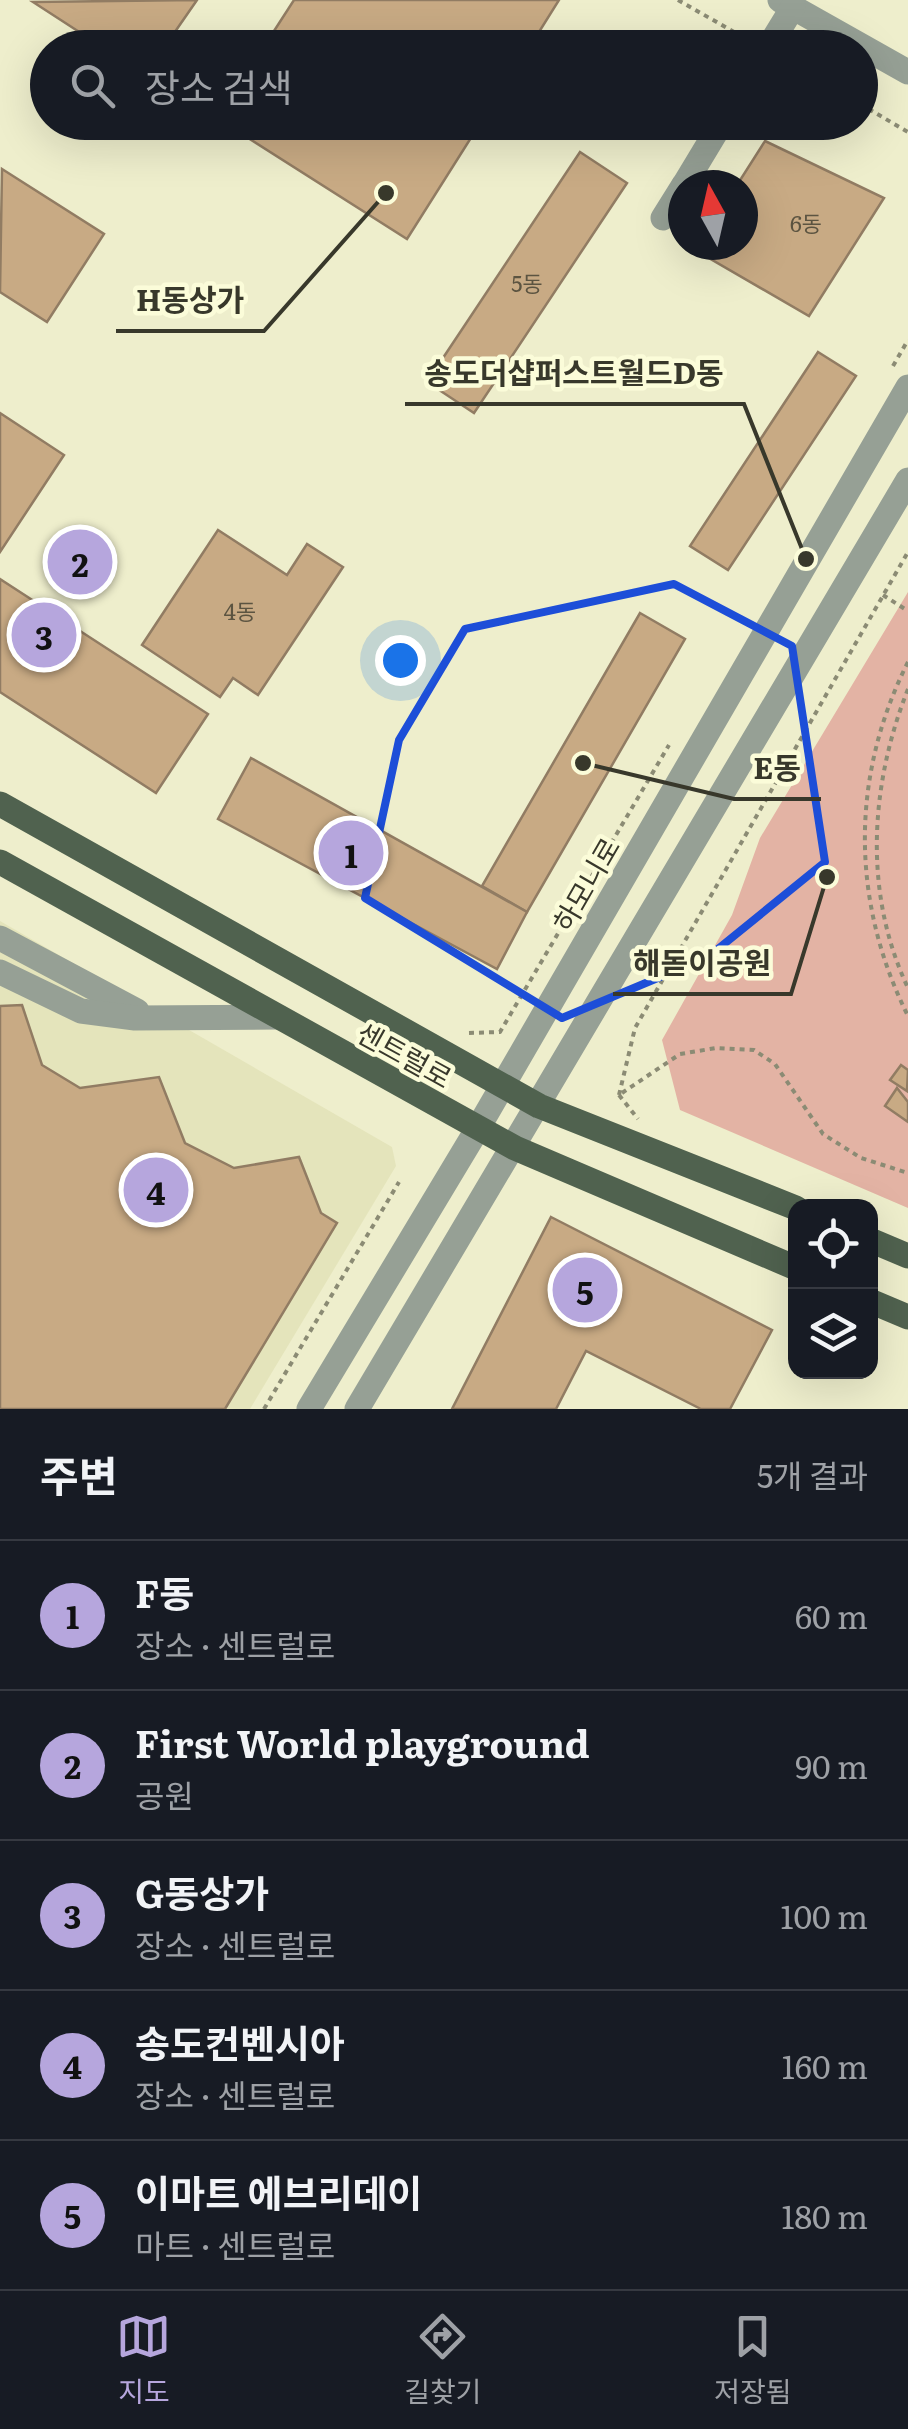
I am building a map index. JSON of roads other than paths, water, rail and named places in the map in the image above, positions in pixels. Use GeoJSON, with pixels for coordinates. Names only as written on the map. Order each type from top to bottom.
{"type":"FeatureCollection","features":[{"type":"Feature","properties":{"kind":"main road","name":"센트럴로"},"geometry":{"type":"LineString","coordinates":[[0,804],[539,1106],[788,1205]]}},
{"type":"Feature","properties":{"kind":"main road","name":"센트럴로"},"geometry":{"type":"LineString","coordinates":[[0,862],[515,1148],[788,1265]]}},
{"type":"Feature","properties":{"kind":"main road"},"geometry":{"type":"LineString","coordinates":[[878,1243],[908,1256]]}},
{"type":"Feature","properties":{"kind":"main road"},"geometry":{"type":"LineString","coordinates":[[878,1303],[908,1316]]}},
{"type":"Feature","properties":{"kind":"street"},"geometry":{"type":"LineString","coordinates":[[768,30],[786,4],[833,30]]}},
{"type":"Feature","properties":{"kind":"street"},"geometry":{"type":"LineString","coordinates":[[878,55],[908,72]]}},
{"type":"Feature","properties":{"kind":"street"},"geometry":{"type":"LineString","coordinates":[[693,170],[711,140]]}},
{"type":"Feature","properties":{"kind":"street"},"geometry":{"type":"LineString","coordinates":[[664,218],[668,211]]}},
{"type":"Feature","properties":{"kind":"street","name":"하모니로"},"geometry":{"type":"LineString","coordinates":[[310,1409],[503,1086],[898,381]]}},
{"type":"Feature","properties":{"kind":"street"},"geometry":{"type":"LineString","coordinates":[[357,1409],[908,480]]}},
{"type":"Feature","properties":{"kind":"street"},"geometry":{"type":"LineString","coordinates":[[0,938],[135,1011],[165,1019]]}},
{"type":"Feature","properties":{"kind":"street"},"geometry":{"type":"LineString","coordinates":[[0,972],[126,1033]]}},
{"type":"Feature","properties":{"kind":"street"},"geometry":{"type":"LineString","coordinates":[[60,1004],[108,1015],[165,1019],[278,1017]]}},
{"type":"Feature","properties":{"kind":"place","name":"H동상가"},"geometry":{"type":"Point","coordinates":[386,193]}},
{"type":"Feature","properties":{"kind":"place","name":"송도더샵퍼스트월드D동"},"geometry":{"type":"Point","coordinates":[806,559]}},
{"type":"Feature","properties":{"kind":"place","name":"First World playground"},"geometry":{"type":"Point","coordinates":[80,562]}},
{"type":"Feature","properties":{"kind":"place","name":"G동상가"},"geometry":{"type":"Point","coordinates":[44,635]}},
{"type":"Feature","properties":{"kind":"place","name":"E동"},"geometry":{"type":"Point","coordinates":[583,763]}},
{"type":"Feature","properties":{"kind":"place","name":"F동"},"geometry":{"type":"Point","coordinates":[351,853]}},
{"type":"Feature","properties":{"kind":"place","name":"해돋이공원"},"geometry":{"type":"Point","coordinates":[827,877]}},
{"type":"Feature","properties":{"kind":"place","name":"송도컨벤시아"},"geometry":{"type":"Point","coordinates":[156,1190]}},
{"type":"Feature","properties":{"kind":"place","name":"이마트 에브리데이"},"geometry":{"type":"Point","coordinates":[585,1290]}}]}
